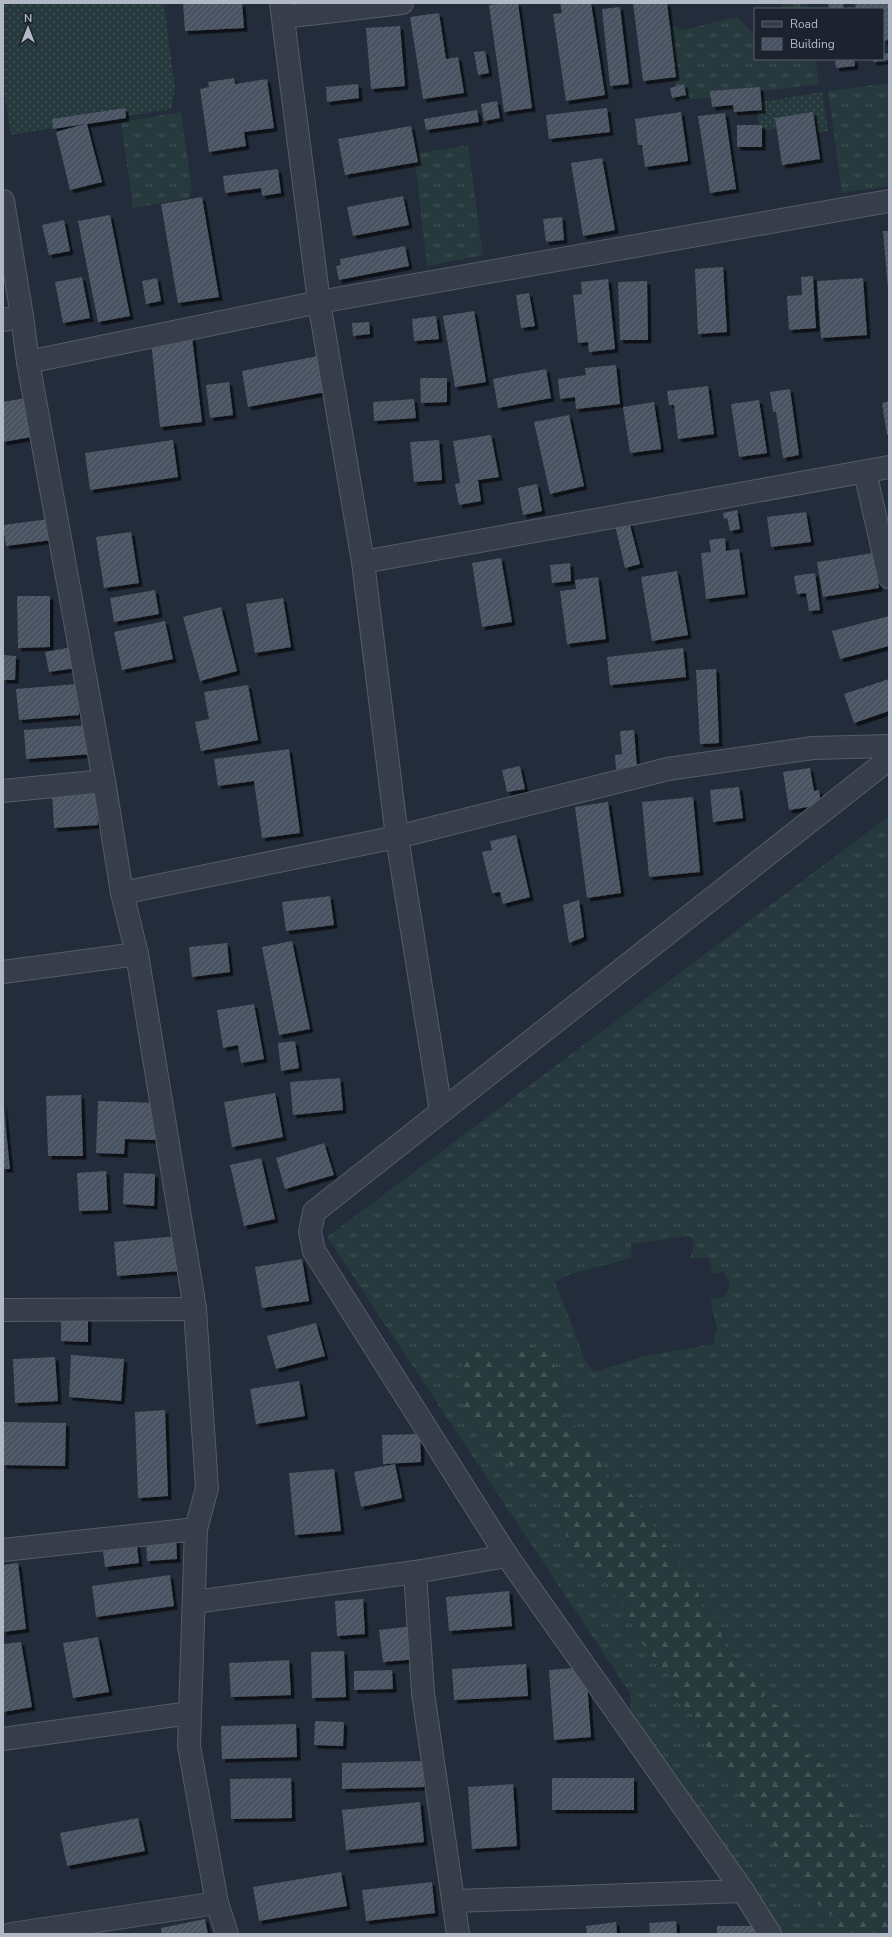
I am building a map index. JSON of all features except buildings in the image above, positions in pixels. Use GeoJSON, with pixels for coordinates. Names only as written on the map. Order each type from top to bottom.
{"type":"FeatureCollection","features":[{"type":"Feature","properties":{"kind":"street"},"geometry":{"type":"LineString","coordinates":[[402,3],[282,10],[319,302],[363,562],[397,837],[441,1111]]}},
{"type":"Feature","properties":{"kind":"street"},"geometry":{"type":"LineString","coordinates":[[28,362],[319,302],[889,201]]}},
{"type":"Feature","properties":{"kind":"street"},"geometry":{"type":"LineString","coordinates":[[3,202],[13,318],[28,362],[104,781],[122,894],[137,954],[195,1309],[207,1488],[196,1529],[189,1746],[217,1903],[227,1934]]}},
{"type":"Feature","properties":{"kind":"street"},"geometry":{"type":"LineString","coordinates":[[363,562],[889,467]]}},
{"type":"Feature","properties":{"kind":"street"},"geometry":{"type":"LineString","coordinates":[[865,472],[889,576]]}},
{"type":"Feature","properties":{"kind":"street"},"geometry":{"type":"LineString","coordinates":[[122,894],[397,837],[668,769],[813,748],[889,746]]}},
{"type":"Feature","properties":{"kind":"street"},"geometry":{"type":"LineString","coordinates":[[770,1934],[742,1891],[507,1556],[314,1251],[310,1232],[314,1212],[889,759]]}},
{"type":"Feature","properties":{"kind":"street"},"geometry":{"type":"LineString","coordinates":[[3,791],[104,781]]}},
{"type":"Feature","properties":{"kind":"street"},"geometry":{"type":"LineString","coordinates":[[3,972],[137,954]]}},
{"type":"Feature","properties":{"kind":"street"},"geometry":{"type":"LineString","coordinates":[[3,1310],[195,1309]]}},
{"type":"Feature","properties":{"kind":"street"},"geometry":{"type":"LineString","coordinates":[[3,1550],[196,1529]]}},
{"type":"Feature","properties":{"kind":"street"},"geometry":{"type":"LineString","coordinates":[[194,1602],[415,1572],[507,1556]]}},
{"type":"Feature","properties":{"kind":"street"},"geometry":{"type":"LineString","coordinates":[[415,1572],[423,1693],[455,1901],[458,1934]]}},
{"type":"Feature","properties":{"kind":"street"},"geometry":{"type":"LineString","coordinates":[[3,1739],[190,1713]]}},
{"type":"Feature","properties":{"kind":"street"},"geometry":{"type":"LineString","coordinates":[[455,1901],[742,1891]]}},
{"type":"Feature","properties":{"kind":"street"},"geometry":{"type":"LineString","coordinates":[[11,1934],[217,1903]]}},
{"type":"Feature","properties":{"kind":"green space"},"geometry":{"type":"Polygon","coordinates":[[[3,3],[164,3],[175,89],[171,109],[11,135],[3,86],[3,3]]]}},
{"type":"Feature","properties":{"kind":"green space"},"geometry":{"type":"Polygon","coordinates":[[[782,3],[808,3],[809,8],[782,8],[782,3]]]}},
{"type":"Feature","properties":{"kind":"green space"},"geometry":{"type":"Polygon","coordinates":[[[737,17],[754,35],[754,60],[815,60],[819,84],[678,101],[668,26],[671,25],[683,30],[737,17]]]}},
{"type":"Feature","properties":{"kind":"green space"},"geometry":{"type":"Polygon","coordinates":[[[889,83],[889,186],[842,193],[828,91],[889,83]]]}},
{"type":"Feature","properties":{"kind":"green space"},"geometry":{"type":"Polygon","coordinates":[[[822,92],[828,131],[807,135],[805,124],[760,131],[756,103],[822,92]]]}},
{"type":"Feature","properties":{"kind":"green space"},"geometry":{"type":"Polygon","coordinates":[[[181,112],[192,188],[189,198],[133,208],[121,122],[181,112]]]}},
{"type":"Feature","properties":{"kind":"green space"},"geometry":{"type":"Polygon","coordinates":[[[468,145],[483,255],[427,266],[414,154],[468,145]]]}},
{"type":"Feature","properties":{"kind":"green space"},"geometry":{"type":"Polygon","coordinates":[[[889,816],[889,1874],[863,1826],[851,1814],[847,1796],[834,1787],[829,1773],[818,1762],[804,1752],[799,1739],[780,1706],[764,1702],[765,1685],[759,1674],[738,1661],[728,1652],[723,1640],[721,1619],[703,1611],[698,1592],[675,1560],[638,1501],[630,1493],[614,1486],[592,1444],[580,1433],[573,1423],[565,1420],[562,1377],[515,1372],[499,1366],[457,1378],[455,1381],[500,1457],[514,1467],[529,1472],[563,1508],[568,1545],[580,1561],[608,1584],[628,1612],[635,1635],[669,1675],[671,1692],[699,1721],[707,1749],[734,1785],[750,1813],[796,1875],[813,1891],[817,1903],[834,1917],[833,1934],[781,1934],[632,1719],[630,1693],[327,1237],[889,816]],[[689,1236],[631,1244],[632,1258],[570,1274],[555,1282],[586,1362],[594,1372],[645,1356],[713,1344],[717,1329],[710,1299],[725,1297],[730,1282],[723,1272],[713,1274],[709,1258],[690,1258],[695,1243],[689,1236]]]}},
{"type":"Feature","properties":{"kind":"green space"},"geometry":{"type":"Polygon","coordinates":[[[529,1344],[546,1352],[562,1377],[565,1420],[573,1423],[580,1433],[592,1444],[614,1486],[630,1493],[638,1501],[675,1560],[698,1592],[703,1611],[712,1611],[721,1619],[723,1640],[728,1652],[738,1661],[754,1670],[761,1676],[765,1685],[764,1702],[780,1706],[789,1714],[804,1752],[818,1762],[829,1773],[834,1787],[847,1796],[851,1814],[863,1826],[889,1874],[889,1934],[833,1934],[834,1917],[817,1903],[813,1891],[796,1875],[750,1813],[734,1785],[707,1749],[699,1721],[671,1692],[669,1675],[635,1635],[628,1612],[608,1584],[580,1561],[568,1545],[563,1508],[529,1472],[514,1467],[500,1457],[491,1444],[469,1420],[455,1381],[469,1351],[492,1353],[499,1366],[515,1372],[518,1349],[529,1344]]]}}]}
